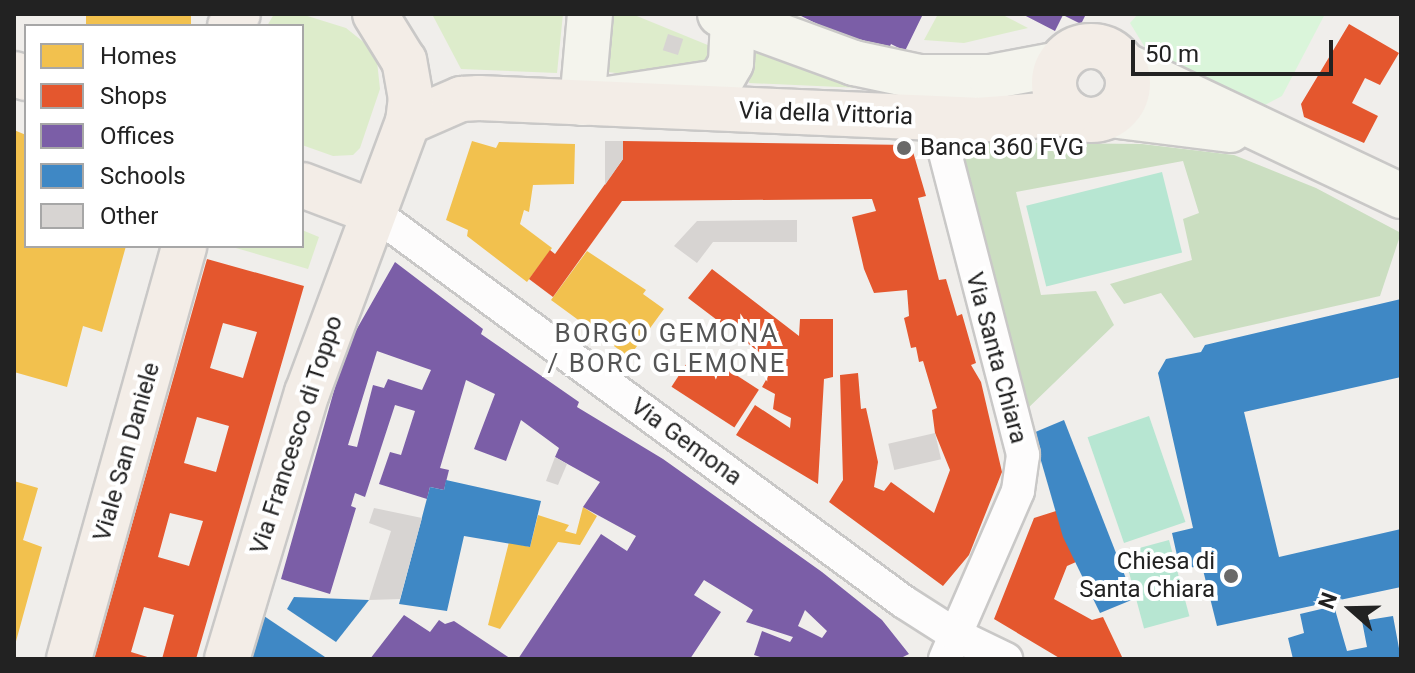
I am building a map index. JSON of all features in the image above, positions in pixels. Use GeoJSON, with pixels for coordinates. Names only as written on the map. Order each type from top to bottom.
{"type":"FeatureCollection","features":[{"type":"Feature","properties":{"kind":"main road"},"geometry":{"type":"LineString","coordinates":[[375,14],[404,61],[411,99],[408,122]]}},
{"type":"Feature","properties":{"kind":"main road"},"geometry":{"type":"LineString","coordinates":[[1114,43],[1127,91],[1090,114],[1054,89],[1059,64],[1077,49],[1114,43]]}},
{"type":"Feature","properties":{"kind":"main road","name":"Via della Vittoria"},"geometry":{"type":"LineString","coordinates":[[408,122],[461,99],[936,118],[1090,114]]}},
{"type":"Feature","properties":{"kind":"main road","name":"Via Francesco di Toppo"},"geometry":{"type":"LineString","coordinates":[[227,659],[307,393],[408,122]]}},
{"type":"Feature","properties":{"kind":"main road"},"geometry":{"type":"LineString","coordinates":[[304,186],[373,212]]}},
{"type":"Feature","properties":{"kind":"main road","name":"Viale San Daniele"},"geometry":{"type":"LineString","coordinates":[[69,659],[183,248]]}},
{"type":"Feature","properties":{"kind":"street"},"geometry":{"type":"LineString","coordinates":[[582,103],[590,14]]}},
{"type":"Feature","properties":{"kind":"street","name":"Via della Vittoria"},"geometry":{"type":"LineString","coordinates":[[582,103],[720,82],[731,63],[727,16],[854,63],[920,77],[990,77],[1059,64]]}},
{"type":"Feature","properties":{"kind":"street","name":"Via della Vittoria"},"geometry":{"type":"LineString","coordinates":[[1114,43],[1280,138],[1401,196]]}},
{"type":"Feature","properties":{"kind":"street","name":"Via della Vittoria"},"geometry":{"type":"LineString","coordinates":[[1090,114],[1280,138]]}},
{"type":"Feature","properties":{"kind":"street","name":"Via Santa Chiara"},"geometry":{"type":"LineString","coordinates":[[936,118],[1023,455],[1018,491],[949,647]]}},
{"type":"Feature","properties":{"kind":"street","name":"Via Gemona"},"geometry":{"type":"LineString","coordinates":[[373,212],[949,647],[1006,659]]}},
{"type":"Feature","properties":{"kind":"green space"},"geometry":{"type":"Polygon","coordinates":[[[274,14],[301,14],[346,28],[376,52],[380,89],[360,148],[353,155],[333,156],[304,146],[304,24],[268,24],[274,14]]]}},
{"type":"Feature","properties":{"kind":"green space"},"geometry":{"type":"Polygon","coordinates":[[[432,14],[563,14],[557,73],[461,69],[432,14]]]}},
{"type":"Feature","properties":{"kind":"green space"},"geometry":{"type":"Polygon","coordinates":[[[613,14],[632,14],[715,48],[716,58],[675,79],[607,72],[613,14]]]}},
{"type":"Feature","properties":{"kind":"green space"},"geometry":{"type":"Polygon","coordinates":[[[938,14],[1001,14],[1028,28],[964,43],[924,40],[938,14]]]}},
{"type":"Feature","properties":{"kind":"green space"},"geometry":{"type":"Polygon","coordinates":[[[1138,14],[1325,14],[1282,96],[1263,106],[1149,54],[1130,23],[1138,14]]]}},
{"type":"Feature","properties":{"kind":"green space"},"geometry":{"type":"Polygon","coordinates":[[[752,50],[790,63],[869,82],[861,88],[749,83],[752,50]]]}},
{"type":"Feature","properties":{"kind":"green space"},"geometry":{"type":"Polygon","coordinates":[[[952,142],[1142,144],[1234,155],[1316,188],[1401,233],[1380,296],[1194,338],[1161,293],[1124,304],[1110,284],[1192,260],[1183,219],[1199,213],[1183,161],[1016,192],[1041,295],[1096,291],[1114,325],[1024,412],[952,142]]]}},
{"type":"Feature","properties":{"kind":"green space"},"geometry":{"type":"Polygon","coordinates":[[[1162,172],[1182,253],[1046,286],[1026,206],[1162,172]]]}},
{"type":"Feature","properties":{"kind":"green space"},"geometry":{"type":"Polygon","coordinates":[[[304,231],[319,237],[308,269],[236,248],[304,248],[304,231]]]}},
{"type":"Feature","properties":{"kind":"green space"},"geometry":{"type":"Polygon","coordinates":[[[1149,416],[1185,522],[1124,543],[1088,437],[1149,416]]]}},
{"type":"Feature","properties":{"kind":"green space"},"geometry":{"type":"Polygon","coordinates":[[[1169,540],[1189,616],[1144,628],[1124,552],[1169,540]]]}},
{"type":"Feature","properties":{"kind":"building: Homes"},"geometry":{"type":"Polygon","coordinates":[[[86,14],[191,14],[191,24],[86,24],[86,14]]]}},
{"type":"Feature","properties":{"kind":"building: Homes"},"geometry":{"type":"Polygon","coordinates":[[[14,130],[24,134],[24,248],[125,248],[102,332],[83,326],[67,387],[14,372],[14,130]]]}},
{"type":"Feature","properties":{"kind":"building: Homes"},"geometry":{"type":"Polygon","coordinates":[[[472,141],[496,148],[499,142],[575,144],[574,184],[533,185],[529,212],[524,210],[520,224],[552,248],[527,282],[467,236],[468,230],[446,220],[472,141]]]}},
{"type":"Feature","properties":{"kind":"building: Homes"},"geometry":{"type":"Polygon","coordinates":[[[587,251],[646,290],[643,294],[664,309],[629,357],[551,300],[587,251]]]}},
{"type":"Feature","properties":{"kind":"building: Homes"},"geometry":{"type":"Polygon","coordinates":[[[14,481],[38,488],[23,540],[42,547],[15,645],[14,481]]]}},
{"type":"Feature","properties":{"kind":"building: Homes"},"geometry":{"type":"Polygon","coordinates":[[[583,507],[597,516],[580,545],[558,542],[500,629],[488,625],[509,542],[530,547],[538,515],[569,525],[565,531],[576,534],[583,507]]]}},
{"type":"Feature","properties":{"kind":"building: Shops"},"geometry":{"type":"Polygon","coordinates":[[[1349,24],[1399,53],[1380,85],[1365,78],[1352,103],[1378,116],[1364,143],[1304,117],[1301,104],[1349,24]]]}},
{"type":"Feature","properties":{"kind":"building: Shops"},"geometry":{"type":"Polygon","coordinates":[[[623,141],[911,145],[926,196],[918,198],[939,280],[946,279],[957,316],[962,314],[976,363],[971,365],[981,382],[1002,472],[969,555],[943,586],[829,502],[843,480],[840,375],[858,373],[861,409],[866,408],[878,462],[874,487],[884,491],[891,482],[934,513],[950,470],[935,433],[932,410],[937,408],[923,361],[919,362],[916,347],[911,348],[904,318],[909,316],[907,290],[874,293],[864,269],[852,217],[876,211],[872,199],[622,201],[553,297],[529,279],[550,250],[555,254],[623,159],[623,141]]]}},
{"type":"Feature","properties":{"kind":"building: Shops"},"geometry":{"type":"Polygon","coordinates":[[[207,259],[304,286],[196,659],[162,659],[174,615],[144,607],[131,652],[154,659],[94,659],[207,259]],[[223,323],[210,368],[243,378],[257,332],[223,323]],[[197,417],[184,463],[216,472],[229,426],[197,417]],[[170,513],[158,557],[189,566],[203,521],[170,513]]]}},
{"type":"Feature","properties":{"kind":"building: Shops"},"geometry":{"type":"Polygon","coordinates":[[[712,269],[799,336],[800,319],[833,319],[833,377],[824,379],[818,484],[736,435],[755,405],[790,428],[791,418],[773,409],[775,394],[762,387],[775,364],[688,298],[712,269]]]}},
{"type":"Feature","properties":{"kind":"building: Shops"},"geometry":{"type":"Polygon","coordinates":[[[696,349],[759,390],[734,428],[671,387],[696,349]]]}},
{"type":"Feature","properties":{"kind":"building: Shops"},"geometry":{"type":"Polygon","coordinates":[[[1056,511],[1076,562],[1067,566],[1054,599],[1092,620],[1103,617],[1123,659],[1061,659],[994,619],[1034,518],[1056,511]]]}},
{"type":"Feature","properties":{"kind":"building: Offices"},"geometry":{"type":"Polygon","coordinates":[[[797,14],[923,14],[905,51],[891,44],[885,57],[797,14]]]}},
{"type":"Feature","properties":{"kind":"building: Offices"},"geometry":{"type":"Polygon","coordinates":[[[1022,14],[1086,14],[1081,24],[1063,15],[1055,31],[1022,14]]]}},
{"type":"Feature","properties":{"kind":"building: Offices"},"geometry":{"type":"Polygon","coordinates":[[[395,262],[483,329],[481,334],[579,402],[577,407],[663,459],[822,572],[882,620],[909,654],[899,659],[766,659],[754,655],[762,631],[790,642],[793,637],[746,622],[753,610],[704,580],[694,595],[721,612],[690,659],[518,659],[601,534],[627,551],[636,536],[583,507],[600,482],[555,457],[559,448],[521,420],[506,461],[474,449],[495,394],[466,380],[440,468],[449,470],[444,490],[430,487],[427,499],[379,484],[390,452],[401,455],[415,411],[395,405],[365,497],[355,493],[351,506],[356,508],[330,594],[281,579],[346,348],[395,262]],[[377,351],[348,445],[357,447],[373,385],[384,388],[388,379],[422,390],[431,370],[377,351]],[[805,610],[798,626],[822,638],[827,631],[805,610]]]}},
{"type":"Feature","properties":{"kind":"building: Offices"},"geometry":{"type":"Polygon","coordinates":[[[404,615],[430,632],[439,620],[445,624],[454,621],[511,659],[370,659],[404,615]]]}},
{"type":"Feature","properties":{"kind":"building: Schools"},"geometry":{"type":"Polygon","coordinates":[[[1401,299],[1401,377],[1244,412],[1279,557],[1401,529],[1401,587],[1217,626],[1202,566],[1180,569],[1172,533],[1193,528],[1158,373],[1166,359],[1201,352],[1205,345],[1401,299]]]}},
{"type":"Feature","properties":{"kind":"building: Schools"},"geometry":{"type":"Polygon","coordinates":[[[1064,420],[1134,599],[1100,613],[1063,537],[1033,433],[1064,420]]]}},
{"type":"Feature","properties":{"kind":"building: Schools"},"geometry":{"type":"Polygon","coordinates":[[[446,480],[541,501],[530,547],[464,536],[447,611],[399,604],[430,487],[444,490],[446,480]]]}},
{"type":"Feature","properties":{"kind":"building: Schools"},"geometry":{"type":"Polygon","coordinates":[[[294,597],[369,600],[336,642],[287,609],[294,597]]]}},
{"type":"Feature","properties":{"kind":"building: Schools"},"geometry":{"type":"Polygon","coordinates":[[[1334,606],[1347,651],[1367,647],[1362,621],[1393,616],[1401,659],[1293,659],[1288,638],[1304,633],[1300,614],[1334,606]]]}},
{"type":"Feature","properties":{"kind":"building: Schools"},"geometry":{"type":"Polygon","coordinates":[[[264,616],[328,659],[250,659],[264,616]]]}},
{"type":"Feature","properties":{"kind":"building: Other"},"geometry":{"type":"Polygon","coordinates":[[[668,34],[683,39],[678,55],[663,50],[668,34]]]}},
{"type":"Feature","properties":{"kind":"building: Other"},"geometry":{"type":"Polygon","coordinates":[[[605,141],[623,141],[623,159],[605,185],[605,141]]]}},
{"type":"Feature","properties":{"kind":"building: Other"},"geometry":{"type":"Polygon","coordinates":[[[797,220],[797,242],[713,242],[697,263],[674,246],[697,221],[797,220]]]}},
{"type":"Feature","properties":{"kind":"building: Other"},"geometry":{"type":"Polygon","coordinates":[[[935,433],[941,459],[894,470],[888,444],[935,433]]]}},
{"type":"Feature","properties":{"kind":"building: Other"},"geometry":{"type":"Polygon","coordinates":[[[555,457],[567,464],[558,485],[546,481],[555,457]]]}},
{"type":"Feature","properties":{"kind":"building: Other"},"geometry":{"type":"Polygon","coordinates":[[[374,508],[422,518],[400,599],[369,600],[391,531],[369,523],[374,508]]]}},
{"type":"Feature","properties":{"kind":"place","name":"Banca 360 FVG"},"geometry":{"type":"Point","coordinates":[904,148]}},
{"type":"Feature","properties":{"kind":"place","name":"Chiesa di Santa Chiara"},"geometry":{"type":"Point","coordinates":[1231,576]}},
{"type":"Feature","properties":{"kind":"district","name":"BORGO GEMONA / BORC GLEMONE"},"geometry":{"type":"Point","coordinates":[667,349]}}]}
